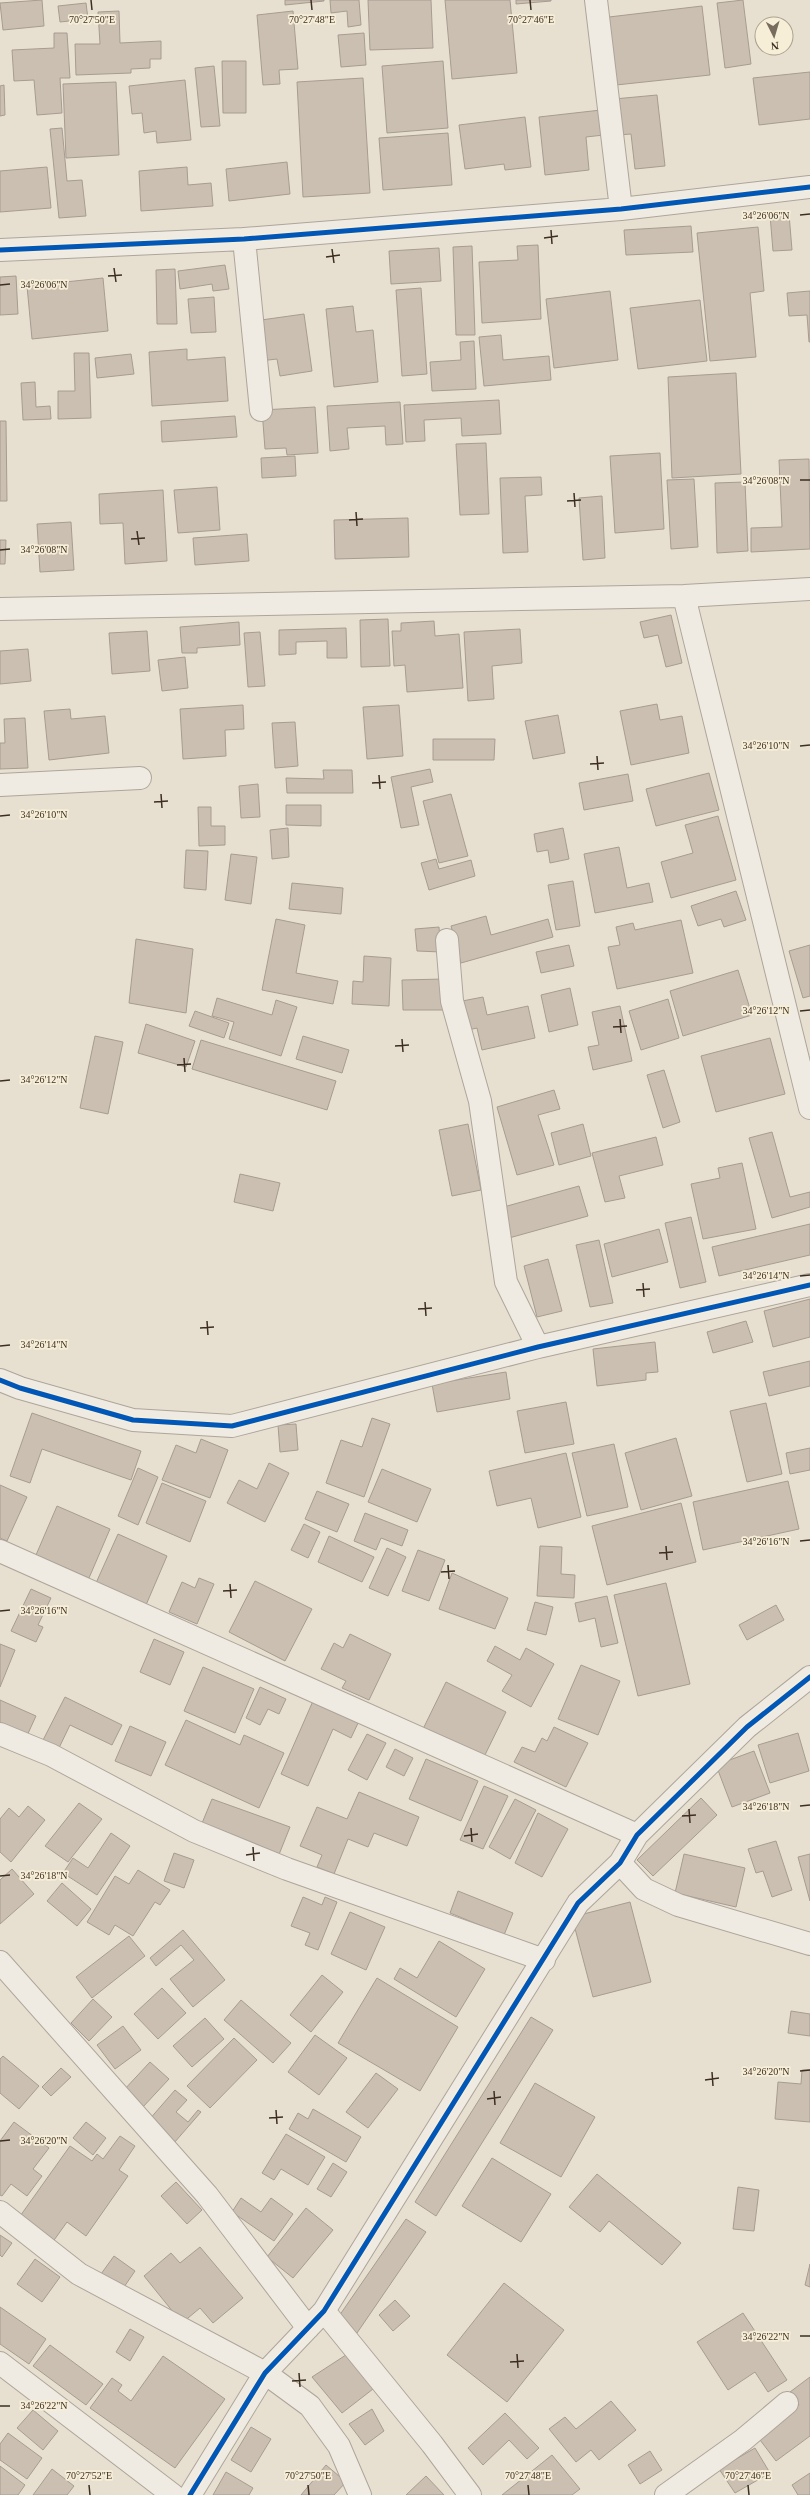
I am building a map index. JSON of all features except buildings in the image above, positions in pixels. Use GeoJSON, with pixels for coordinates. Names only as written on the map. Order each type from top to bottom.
{"type":"FeatureCollection","features":[{"type":"Feature","properties":{"kind":"street"},"geometry":{"type":"LineString","coordinates":[[596,0],[621,209]]}},
{"type":"Feature","properties":{"kind":"street"},"geometry":{"type":"LineString","coordinates":[[0,250],[244,239],[621,209],[810,187]]}},
{"type":"Feature","properties":{"kind":"street"},"geometry":{"type":"LineString","coordinates":[[244,239],[260,410]]}},
{"type":"Feature","properties":{"kind":"street"},"geometry":{"type":"LineString","coordinates":[[0,609],[684,596],[810,589]]}},
{"type":"Feature","properties":{"kind":"street"},"geometry":{"type":"LineString","coordinates":[[684,596],[810,1108]]}},
{"type":"Feature","properties":{"kind":"street"},"geometry":{"type":"LineString","coordinates":[[0,785],[140,778]]}},
{"type":"Feature","properties":{"kind":"street"},"geometry":{"type":"LineString","coordinates":[[447,940],[452,1001],[480,1101],[506,1282],[538,1347]]}},
{"type":"Feature","properties":{"kind":"street"},"geometry":{"type":"LineString","coordinates":[[0,1380],[20,1388],[133,1420],[232,1426],[538,1347],[810,1285]]}},
{"type":"Feature","properties":{"kind":"street"},"geometry":{"type":"LineString","coordinates":[[0,1551],[637,1835]]}},
{"type":"Feature","properties":{"kind":"street"},"geometry":{"type":"LineString","coordinates":[[190,2495],[265,2373],[324,2311],[544,1960],[578,1903],[620,1863],[637,1835],[747,1727],[810,1677]]}},
{"type":"Feature","properties":{"kind":"street"},"geometry":{"type":"LineString","coordinates":[[0,1734],[52,1755],[194,1831],[286,1869],[544,1960]]}},
{"type":"Feature","properties":{"kind":"street"},"geometry":{"type":"LineString","coordinates":[[620,1863],[644,1889],[678,1904],[810,1944]]}},
{"type":"Feature","properties":{"kind":"street"},"geometry":{"type":"LineString","coordinates":[[0,1962],[207,2195],[308,2328]]}},
{"type":"Feature","properties":{"kind":"street"},"geometry":{"type":"LineString","coordinates":[[0,2212],[79,2274],[265,2373],[310,2406],[339,2446],[360,2495]]}},
{"type":"Feature","properties":{"kind":"street"},"geometry":{"type":"LineString","coordinates":[[324,2311],[432,2444],[470,2495]]}},
{"type":"Feature","properties":{"kind":"street"},"geometry":{"type":"LineString","coordinates":[[0,2363],[173,2495]]}},
{"type":"Feature","properties":{"kind":"street"},"geometry":{"type":"LineString","coordinates":[[666,2495],[743,2440],[787,2403]]}},
{"type":"Feature","properties":{"kind":"cycle path"},"geometry":{"type":"LineString","coordinates":[[0,250],[244,239],[621,209],[810,187]]}},
{"type":"Feature","properties":{"kind":"cycle path"},"geometry":{"type":"LineString","coordinates":[[0,1380],[20,1388],[133,1420],[232,1426],[538,1347],[810,1285]]}},
{"type":"Feature","properties":{"kind":"cycle path"},"geometry":{"type":"LineString","coordinates":[[190,2495],[265,2373],[324,2311],[578,1903],[620,1863],[637,1835],[747,1727],[810,1677]]}}]}
